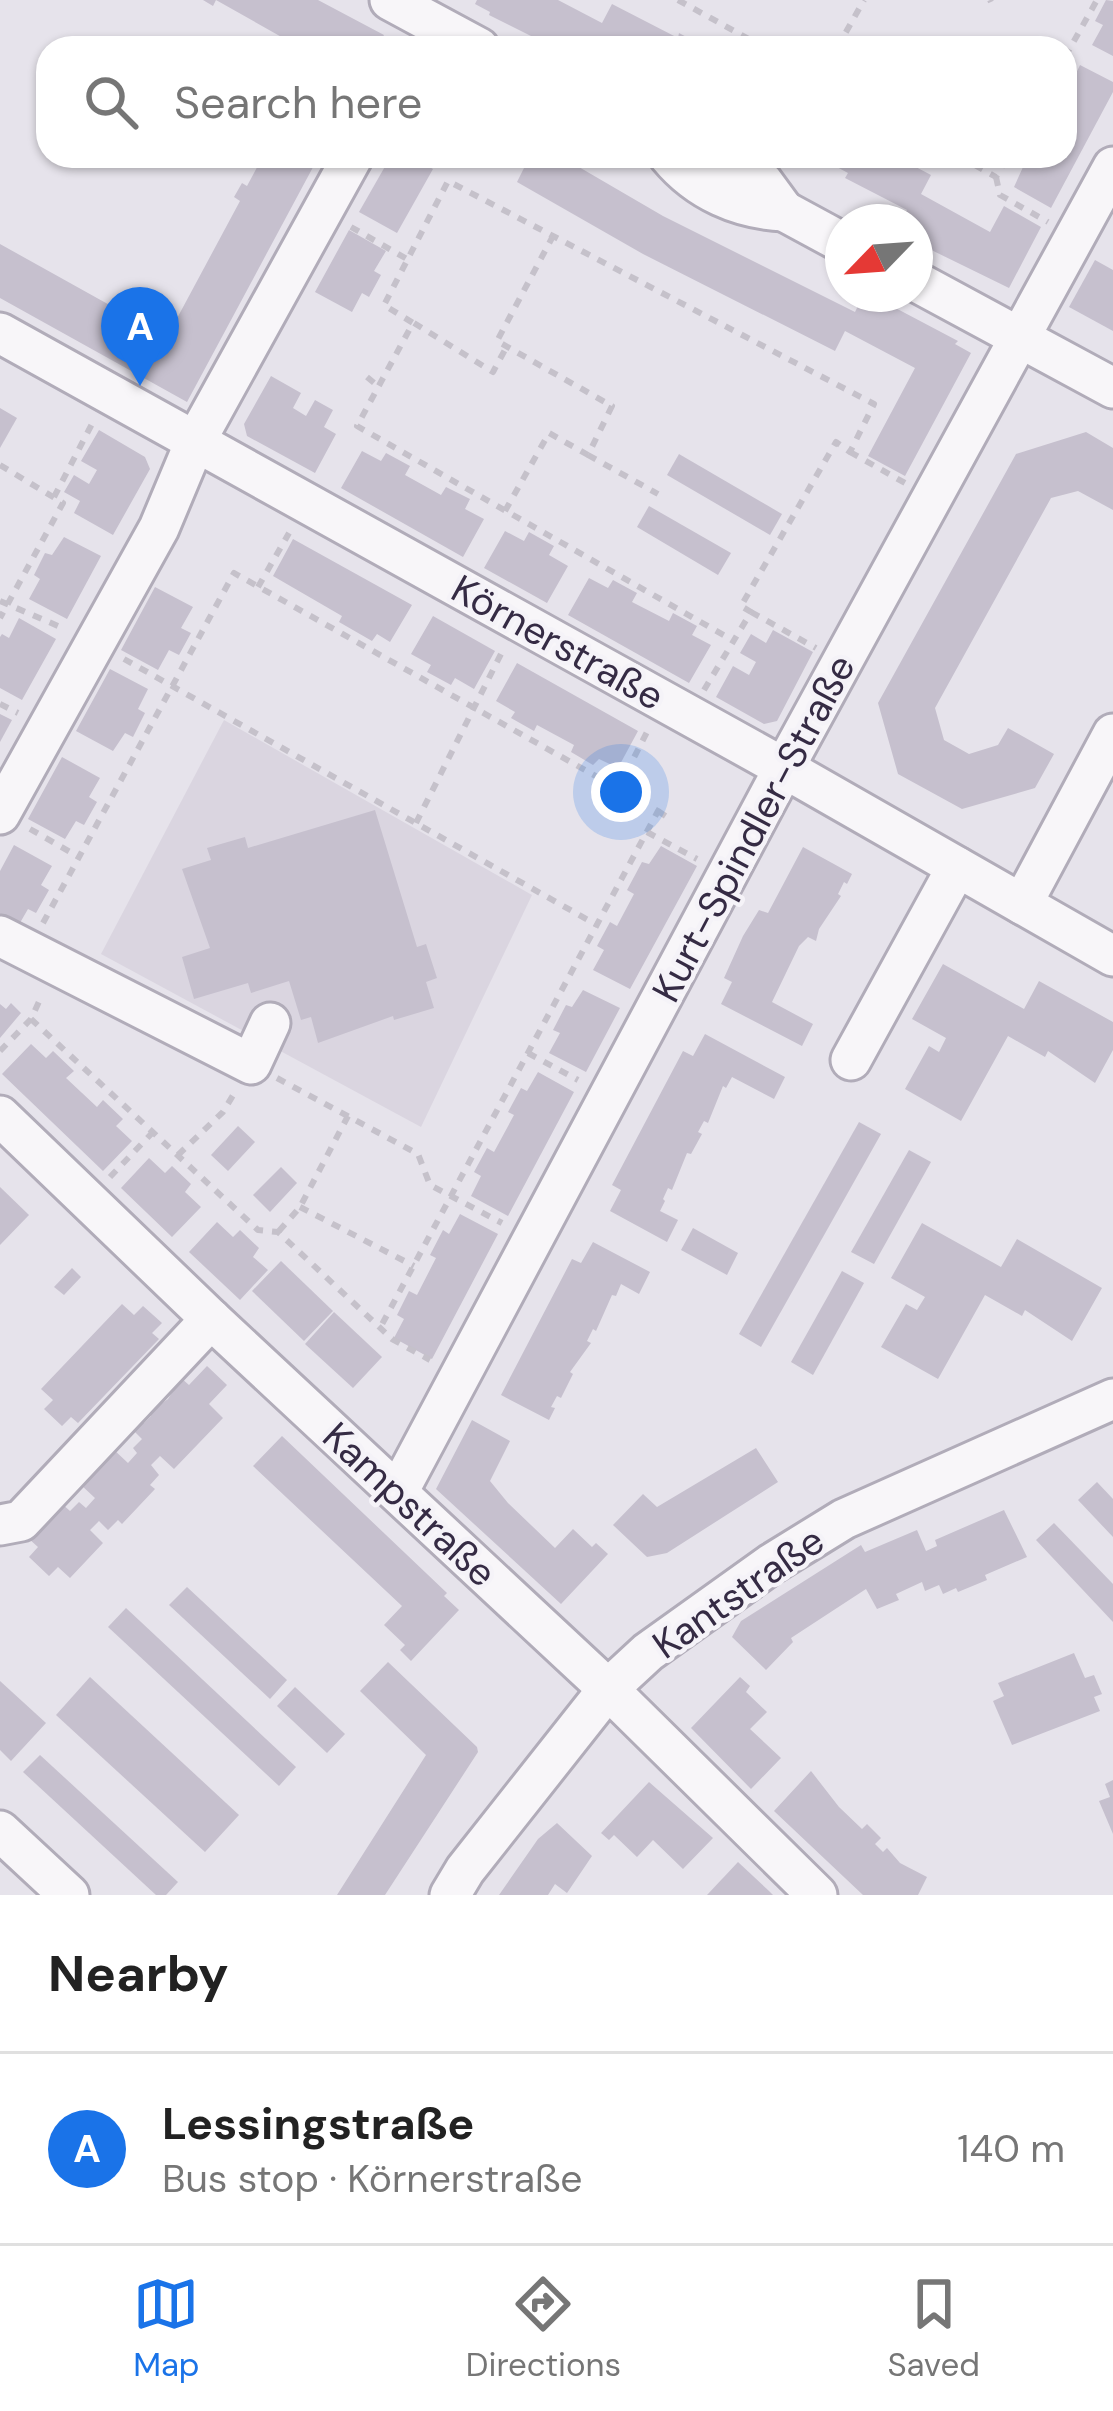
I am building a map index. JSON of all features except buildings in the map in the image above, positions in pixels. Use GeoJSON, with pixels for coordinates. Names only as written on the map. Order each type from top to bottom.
{"type":"FeatureCollection","features":[{"type":"Feature","properties":{"kind":"street"},"geometry":{"type":"LineString","coordinates":[[390,0],[431,24]]}},
{"type":"Feature","properties":{"kind":"street","name":"Kurt-Spindler-Straße"},"geometry":{"type":"LineString","coordinates":[[398,1492],[930,497],[1113,166]]}},
{"type":"Feature","properties":{"kind":"street"},"geometry":{"type":"LineString","coordinates":[[0,813],[159,528],[195,442],[346,168]]}},
{"type":"Feature","properties":{"kind":"street"},"geometry":{"type":"LineString","coordinates":[[679,168],[748,210],[784,211]]}},
{"type":"Feature","properties":{"kind":"street"},"geometry":{"type":"LineString","coordinates":[[737,168],[762,181],[784,211],[825,233]]}},
{"type":"Feature","properties":{"kind":"street"},"geometry":{"type":"LineString","coordinates":[[933,290],[1113,388]]}},
{"type":"Feature","properties":{"kind":"street","name":"Körnerstraße"},"geometry":{"type":"LineString","coordinates":[[0,333],[1113,956]]}},
{"type":"Feature","properties":{"kind":"street"},"geometry":{"type":"LineString","coordinates":[[1022,904],[1113,734]]}},
{"type":"Feature","properties":{"kind":"street"},"geometry":{"type":"LineString","coordinates":[[851,1060],[957,867]]}},
{"type":"Feature","properties":{"kind":"street"},"geometry":{"type":"LineString","coordinates":[[28,950],[251,1064],[270,1023]]}},
{"type":"Feature","properties":{"kind":"street","name":"Kampstraße"},"geometry":{"type":"LineString","coordinates":[[1,1120],[608,1689],[817,1895]]}},
{"type":"Feature","properties":{"kind":"street"},"geometry":{"type":"LineString","coordinates":[[0,1525],[21,1521],[211,1319]]}},
{"type":"Feature","properties":{"kind":"street","name":"Kantstraße"},"geometry":{"type":"LineString","coordinates":[[450,1895],[608,1689],[648,1652],[844,1520],[1113,1399]]}},
{"type":"Feature","properties":{"kind":"street"},"geometry":{"type":"LineString","coordinates":[[0,1831],[69,1895]]}},
{"type":"Feature","properties":{"kind":"path"},"geometry":{"type":"LineString","coordinates":[[677,0],[743,36]]}},
{"type":"Feature","properties":{"kind":"path"},"geometry":{"type":"LineString","coordinates":[[844,36],[864,0]]}},
{"type":"Feature","properties":{"kind":"path"},"geometry":{"type":"LineString","coordinates":[[1077,36],[1097,0]]}},
{"type":"Feature","properties":{"kind":"path"},"geometry":{"type":"LineString","coordinates":[[980,168],[996,177]]}},
{"type":"Feature","properties":{"kind":"path"},"geometry":{"type":"LineString","coordinates":[[1001,168],[996,177],[1000,196],[1074,236]]}},
{"type":"Feature","properties":{"kind":"path"},"geometry":{"type":"LineString","coordinates":[[507,346],[493,372],[383,305],[448,181],[874,404],[850,452]]}},
{"type":"Feature","properties":{"kind":"path"},"geometry":{"type":"LineString","coordinates":[[322,210],[407,259]]}},
{"type":"Feature","properties":{"kind":"path"},"geometry":{"type":"LineString","coordinates":[[553,236],[497,341],[612,406],[588,455]]}},
{"type":"Feature","properties":{"kind":"path"},"geometry":{"type":"LineString","coordinates":[[413,323],[357,426],[734,641]]}},
{"type":"Feature","properties":{"kind":"path"},"geometry":{"type":"LineString","coordinates":[[367,377],[379,387]]}},
{"type":"Feature","properties":{"kind":"path"},"geometry":{"type":"LineString","coordinates":[[53,497],[109,392]]}},
{"type":"Feature","properties":{"kind":"path"},"geometry":{"type":"LineString","coordinates":[[505,511],[549,433],[658,494]]}},
{"type":"Feature","properties":{"kind":"path"},"geometry":{"type":"LineString","coordinates":[[842,662],[741,606],[836,442],[930,497]]}},
{"type":"Feature","properties":{"kind":"path"},"geometry":{"type":"LineString","coordinates":[[0,465],[63,503],[4,603],[0,618]]}},
{"type":"Feature","properties":{"kind":"path"},"geometry":{"type":"LineString","coordinates":[[258,587],[306,502]]}},
{"type":"Feature","properties":{"kind":"path"},"geometry":{"type":"LineString","coordinates":[[459,1376],[392,1340],[278,1232],[258,1230],[32,1018],[28,950],[234,573],[670,819]]}},
{"type":"Feature","properties":{"kind":"path"},"geometry":{"type":"LineString","coordinates":[[4,603],[96,642],[597,925]]}},
{"type":"Feature","properties":{"kind":"path"},"geometry":{"type":"LineString","coordinates":[[618,789],[676,708],[734,641],[751,612]]}},
{"type":"Feature","properties":{"kind":"path"},"geometry":{"type":"LineString","coordinates":[[416,823],[518,620]]}},
{"type":"Feature","properties":{"kind":"path"},"geometry":{"type":"LineString","coordinates":[[380,1328],[658,812]]}},
{"type":"Feature","properties":{"kind":"path"},"geometry":{"type":"LineString","coordinates":[[0,813],[79,856]]}},
{"type":"Feature","properties":{"kind":"path"},"geometry":{"type":"LineString","coordinates":[[647,832],[727,875]]}},
{"type":"Feature","properties":{"kind":"path"},"geometry":{"type":"LineString","coordinates":[[0,1052],[32,1018]]}},
{"type":"Feature","properties":{"kind":"path"},"geometry":{"type":"LineString","coordinates":[[528,1053],[608,1097]]}},
{"type":"Feature","properties":{"kind":"path"},"geometry":{"type":"LineString","coordinates":[[178,1155],[224,1112],[251,1064],[418,1154],[430,1185],[532,1240]]}},
{"type":"Feature","properties":{"kind":"path"},"geometry":{"type":"LineString","coordinates":[[278,1232],[300,1207],[348,1116]]}},
{"type":"Feature","properties":{"kind":"path"},"geometry":{"type":"LineString","coordinates":[[88,1199],[153,1132]]}},
{"type":"Feature","properties":{"kind":"path"},"geometry":{"type":"LineString","coordinates":[[300,1207],[414,1266]]}},
{"type":"Feature","properties":{"kind":"shaded area"},"geometry":{"type":"Polygon","coordinates":[[[224,720],[532,895],[421,1127],[101,954],[224,720]]]}},
{"type":"Feature","properties":{"kind":"place","name":"Lessingstraße"},"geometry":{"type":"Point","coordinates":[140,386]}}]}
